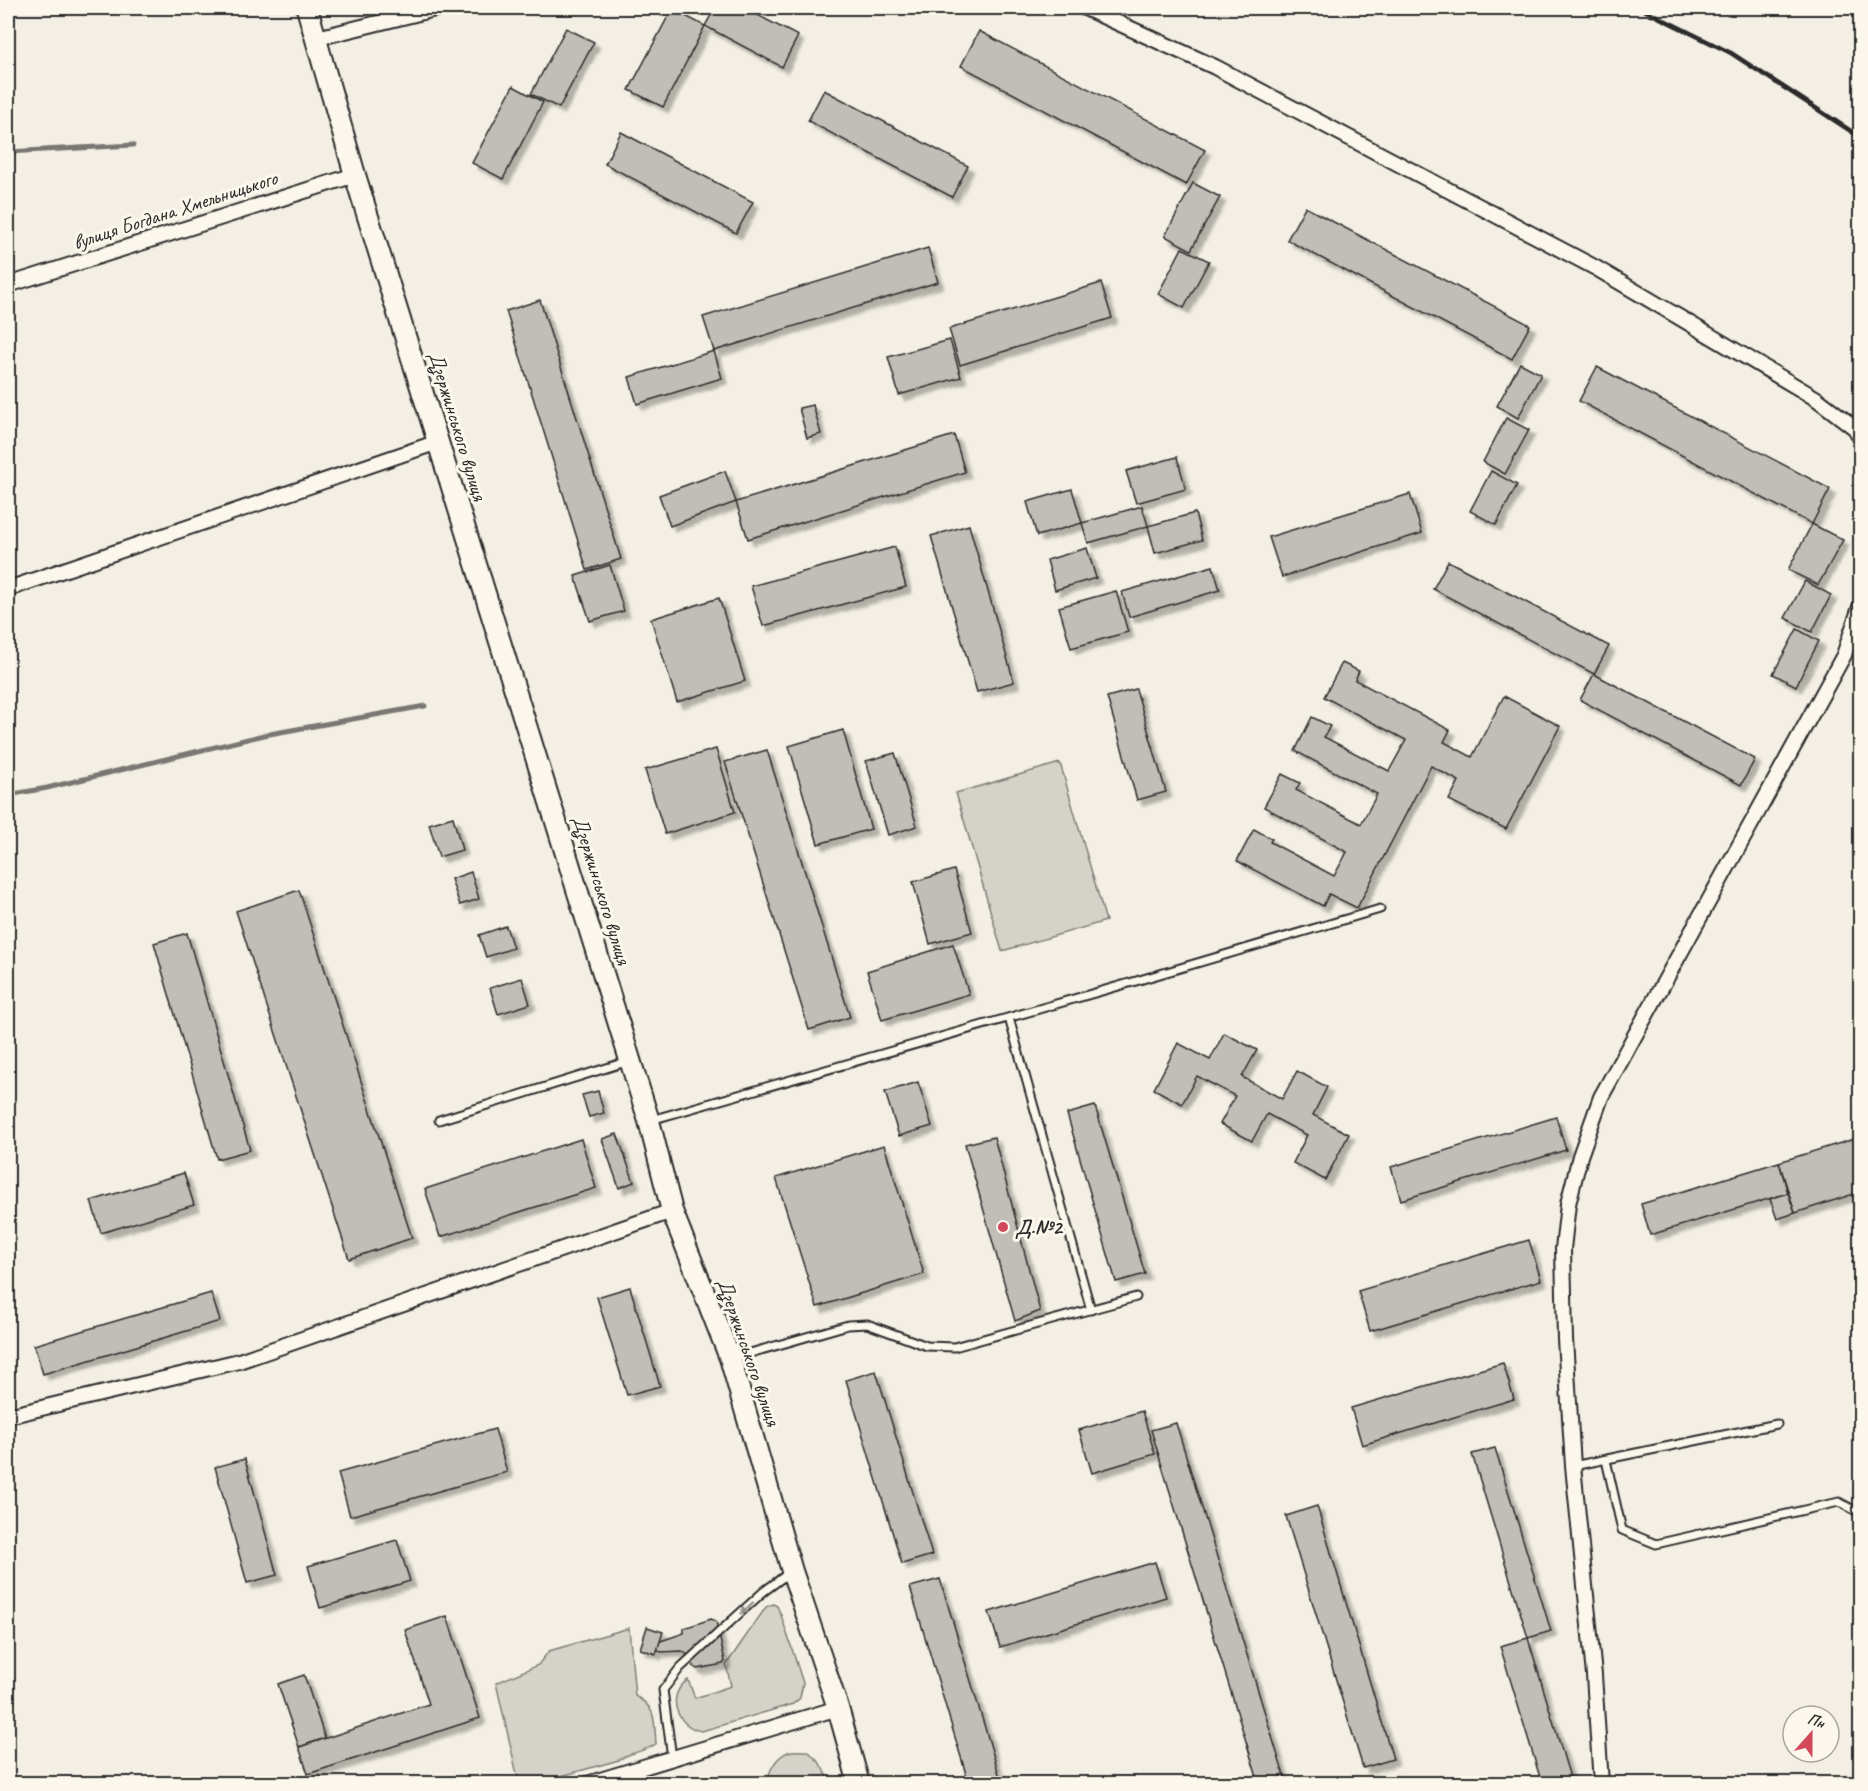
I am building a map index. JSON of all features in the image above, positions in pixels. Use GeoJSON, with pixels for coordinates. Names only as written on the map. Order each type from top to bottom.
{"type":"FeatureCollection","features":[{"type":"Feature","properties":{"kind":"main road","name":"Дзержинського вулиця"},"geometry":{"type":"LineString","coordinates":[[308,8],[355,175],[649,1121],[672,1211],[730,1358],[792,1571],[838,1708],[859,1784]]}},
{"type":"Feature","properties":{"kind":"street"},"geometry":{"type":"LineString","coordinates":[[317,38],[439,8]]}},
{"type":"Feature","properties":{"kind":"street"},"geometry":{"type":"LineString","coordinates":[[1084,8],[1215,67],[1596,268],[1817,399],[1855,428],[1860,437]]}},
{"type":"Feature","properties":{"kind":"street","name":"вулиця Богдана Хмельницького"},"geometry":{"type":"LineString","coordinates":[[8,285],[355,175]]}},
{"type":"Feature","properties":{"kind":"street"},"geometry":{"type":"LineString","coordinates":[[8,589],[438,442]]}},
{"type":"Feature","properties":{"kind":"street"},"geometry":{"type":"LineString","coordinates":[[1601,1784],[1594,1675],[1573,1466],[1565,1339],[1563,1249],[1568,1204],[1580,1156],[1601,1097],[1844,655],[1860,607]]}},
{"type":"Feature","properties":{"kind":"street"},"geometry":{"type":"LineString","coordinates":[[8,1416],[239,1361],[672,1211]]}},
{"type":"Feature","properties":{"kind":"street"},"geometry":{"type":"LineString","coordinates":[[587,1784],[838,1708]]}},
{"type":"Feature","properties":{"kind":"lane"},"geometry":{"type":"LineString","coordinates":[[649,1121],[1380,909]]}},
{"type":"Feature","properties":{"kind":"lane"},"geometry":{"type":"LineString","coordinates":[[1009,1018],[1091,1310]]}},
{"type":"Feature","properties":{"kind":"lane"},"geometry":{"type":"LineString","coordinates":[[439,1120],[629,1061]]}},
{"type":"Feature","properties":{"kind":"lane"},"geometry":{"type":"LineString","coordinates":[[730,1358],[848,1325],[867,1324],[927,1346],[954,1347],[1136,1297]]}},
{"type":"Feature","properties":{"kind":"lane"},"geometry":{"type":"LineString","coordinates":[[1573,1466],[1777,1424]]}},
{"type":"Feature","properties":{"kind":"lane"},"geometry":{"type":"LineString","coordinates":[[1606,1460],[1622,1530],[1656,1544],[1839,1502],[1860,1513]]}},
{"type":"Feature","properties":{"kind":"lane"},"geometry":{"type":"LineString","coordinates":[[672,1758],[663,1690],[689,1660],[764,1592],[792,1571]]}},
{"type":"Feature","properties":{"kind":"shaded area"},"geometry":{"type":"Polygon","coordinates":[[[1060,763],[1106,921],[1002,951],[956,793],[1060,763]]]}},
{"type":"Feature","properties":{"kind":"shaded area"},"geometry":{"type":"Polygon","coordinates":[[[773,1604],[777,1606],[781,1615],[803,1683],[800,1698],[793,1704],[702,1731],[693,1728],[680,1717],[677,1710],[675,1702],[681,1686],[688,1680],[695,1698],[731,1686],[726,1665],[766,1607],[773,1604]]]}},
{"type":"Feature","properties":{"kind":"shaded area"},"geometry":{"type":"Polygon","coordinates":[[[629,1628],[635,1696],[651,1710],[656,1744],[619,1760],[536,1783],[519,1783],[496,1683],[538,1665],[549,1651],[629,1628]]]}},
{"type":"Feature","properties":{"kind":"shaded area"},"geometry":{"type":"Polygon","coordinates":[[[790,1751],[808,1751],[819,1762],[831,1783],[768,1783],[771,1769],[780,1757],[790,1751]]]}},
{"type":"Feature","properties":{"kind":"building"},"geometry":{"type":"Polygon","coordinates":[[[715,8],[744,8],[798,36],[782,67],[705,26],[715,8]]]}},
{"type":"Feature","properties":{"kind":"building"},"geometry":{"type":"Polygon","coordinates":[[[672,9],[705,26],[663,107],[629,90],[672,9]]]}},
{"type":"Feature","properties":{"kind":"building"},"geometry":{"type":"Polygon","coordinates":[[[566,28],[594,42],[559,108],[531,94],[566,28]]]}},
{"type":"Feature","properties":{"kind":"building"},"geometry":{"type":"Polygon","coordinates":[[[979,31],[1205,150],[1186,185],[961,66],[979,31]]]}},
{"type":"Feature","properties":{"kind":"building"},"geometry":{"type":"Polygon","coordinates":[[[513,86],[543,102],[503,179],[472,163],[513,86]]]}},
{"type":"Feature","properties":{"kind":"building"},"geometry":{"type":"Polygon","coordinates":[[[824,90],[968,166],[952,197],[808,121],[824,90]]]}},
{"type":"Feature","properties":{"kind":"building"},"geometry":{"type":"Polygon","coordinates":[[[621,132],[753,202],[736,233],[605,164],[621,132]]]}},
{"type":"Feature","properties":{"kind":"building"},"geometry":{"type":"Polygon","coordinates":[[[1193,183],[1220,197],[1191,250],[1165,236],[1193,183]]]}},
{"type":"Feature","properties":{"kind":"building"},"geometry":{"type":"Polygon","coordinates":[[[1305,207],[1530,325],[1512,359],[1287,240],[1305,207]]]}},
{"type":"Feature","properties":{"kind":"building"},"geometry":{"type":"Polygon","coordinates":[[[928,248],[938,282],[714,351],[703,317],[928,248]]]}},
{"type":"Feature","properties":{"kind":"building"},"geometry":{"type":"Polygon","coordinates":[[[1182,248],[1209,261],[1184,308],[1158,294],[1182,248]]]}},
{"type":"Feature","properties":{"kind":"building"},"geometry":{"type":"Polygon","coordinates":[[[1101,283],[1112,318],[960,365],[949,329],[1101,283]]]}},
{"type":"Feature","properties":{"kind":"building"},"geometry":{"type":"Polygon","coordinates":[[[540,300],[621,559],[587,570],[506,311],[540,300]]]}},
{"type":"Feature","properties":{"kind":"building"},"geometry":{"type":"Polygon","coordinates":[[[950,340],[961,377],[899,395],[888,357],[950,340]]]}},
{"type":"Feature","properties":{"kind":"building"},"geometry":{"type":"Polygon","coordinates":[[[714,351],[722,378],[637,404],[629,377],[714,351]]]}},
{"type":"Feature","properties":{"kind":"building"},"geometry":{"type":"Polygon","coordinates":[[[1520,363],[1541,374],[1518,418],[1497,406],[1520,363]]]}},
{"type":"Feature","properties":{"kind":"building"},"geometry":{"type":"Polygon","coordinates":[[[1597,367],[1830,489],[1812,524],[1579,401],[1597,367]]]}},
{"type":"Feature","properties":{"kind":"building"},"geometry":{"type":"Polygon","coordinates":[[[813,405],[821,434],[807,438],[799,408],[813,405]]]}},
{"type":"Feature","properties":{"kind":"building"},"geometry":{"type":"Polygon","coordinates":[[[1506,418],[1529,430],[1505,474],[1483,462],[1506,418]]]}},
{"type":"Feature","properties":{"kind":"building"},"geometry":{"type":"Polygon","coordinates":[[[954,435],[965,472],[748,539],[736,502],[954,435]]]}},
{"type":"Feature","properties":{"kind":"building"},"geometry":{"type":"Polygon","coordinates":[[[1177,457],[1186,489],[1136,503],[1126,471],[1177,457]]]}},
{"type":"Feature","properties":{"kind":"building"},"geometry":{"type":"Polygon","coordinates":[[[725,471],[736,502],[670,526],[659,495],[725,471]]]}},
{"type":"Feature","properties":{"kind":"building"},"geometry":{"type":"Polygon","coordinates":[[[1491,471],[1517,485],[1496,525],[1470,511],[1491,471]]]}},
{"type":"Feature","properties":{"kind":"building"},"geometry":{"type":"Polygon","coordinates":[[[1072,489],[1082,523],[1037,536],[1027,502],[1072,489]]]}},
{"type":"Feature","properties":{"kind":"building"},"geometry":{"type":"Polygon","coordinates":[[[1410,494],[1422,533],[1282,577],[1269,537],[1410,494]]]}},
{"type":"Feature","properties":{"kind":"building"},"geometry":{"type":"Polygon","coordinates":[[[1142,506],[1148,526],[1088,543],[1082,523],[1142,506]]]}},
{"type":"Feature","properties":{"kind":"building"},"geometry":{"type":"Polygon","coordinates":[[[1195,513],[1202,540],[1155,553],[1148,526],[1195,513]]]}},
{"type":"Feature","properties":{"kind":"building"},"geometry":{"type":"Polygon","coordinates":[[[1812,524],[1843,540],[1818,585],[1788,570],[1812,524]]]}},
{"type":"Feature","properties":{"kind":"building"},"geometry":{"type":"Polygon","coordinates":[[[969,525],[1014,682],[977,692],[931,536],[969,525]]]}},
{"type":"Feature","properties":{"kind":"building"},"geometry":{"type":"Polygon","coordinates":[[[895,547],[906,587],[763,626],[751,586],[895,547]]]}},
{"type":"Feature","properties":{"kind":"building"},"geometry":{"type":"Polygon","coordinates":[[[1087,548],[1096,578],[1055,590],[1047,560],[1087,548]]]}},
{"type":"Feature","properties":{"kind":"building"},"geometry":{"type":"Polygon","coordinates":[[[1448,561],[1609,646],[1594,674],[1433,589],[1448,561]]]}},
{"type":"Feature","properties":{"kind":"building"},"geometry":{"type":"Polygon","coordinates":[[[610,565],[624,611],[590,621],[575,576],[610,565]]]}},
{"type":"Feature","properties":{"kind":"building"},"geometry":{"type":"Polygon","coordinates":[[[1213,566],[1220,590],[1129,617],[1122,592],[1213,566]]]}},
{"type":"Feature","properties":{"kind":"building"},"geometry":{"type":"Polygon","coordinates":[[[1805,581],[1831,595],[1812,632],[1785,618],[1805,581]]]}},
{"type":"Feature","properties":{"kind":"building"},"geometry":{"type":"Polygon","coordinates":[[[1116,591],[1128,632],[1071,648],[1059,607],[1116,591]]]}},
{"type":"Feature","properties":{"kind":"building"},"geometry":{"type":"Polygon","coordinates":[[[719,598],[745,681],[677,702],[651,619],[719,598]]]}},
{"type":"Feature","properties":{"kind":"building"},"geometry":{"type":"Polygon","coordinates":[[[1797,629],[1819,641],[1796,686],[1773,674],[1797,629]]]}},
{"type":"Feature","properties":{"kind":"building"},"geometry":{"type":"Polygon","coordinates":[[[1342,663],[1359,671],[1355,680],[1450,730],[1444,742],[1472,757],[1504,696],[1560,726],[1506,829],[1449,800],[1459,781],[1431,766],[1357,908],[1329,894],[1323,906],[1237,861],[1254,829],[1272,839],[1270,842],[1334,876],[1347,852],[1264,807],[1282,774],[1300,783],[1296,790],[1361,824],[1377,794],[1295,751],[1312,717],[1330,726],[1324,737],[1389,771],[1406,740],[1324,697],[1342,663]]]}},
{"type":"Feature","properties":{"kind":"building"},"geometry":{"type":"Polygon","coordinates":[[[1594,674],[1755,759],[1741,785],[1580,700],[1594,674]]]}},
{"type":"Feature","properties":{"kind":"building"},"geometry":{"type":"Polygon","coordinates":[[[1136,689],[1166,792],[1137,800],[1107,697],[1136,689]]]}},
{"type":"Feature","properties":{"kind":"building"},"geometry":{"type":"Polygon","coordinates":[[[843,730],[871,829],[818,844],[789,746],[843,730]]]}},
{"type":"Feature","properties":{"kind":"building"},"geometry":{"type":"Polygon","coordinates":[[[716,749],[735,812],[665,834],[645,770],[716,749]]]}},
{"type":"Feature","properties":{"kind":"building"},"geometry":{"type":"Polygon","coordinates":[[[767,750],[850,1017],[809,1030],[725,762],[767,750]]]}},
{"type":"Feature","properties":{"kind":"building"},"geometry":{"type":"Polygon","coordinates":[[[895,753],[917,826],[888,835],[866,761],[895,753]]]}},
{"type":"Feature","properties":{"kind":"building"},"geometry":{"type":"Polygon","coordinates":[[[453,817],[462,850],[439,857],[429,824],[453,817]]]}},
{"type":"Feature","properties":{"kind":"building"},"geometry":{"type":"Polygon","coordinates":[[[954,870],[972,932],[930,944],[913,882],[954,870]]]}},
{"type":"Feature","properties":{"kind":"building"},"geometry":{"type":"Polygon","coordinates":[[[471,872],[479,899],[460,905],[451,879],[471,872]]]}},
{"type":"Feature","properties":{"kind":"building"},"geometry":{"type":"Polygon","coordinates":[[[299,890],[412,1238],[349,1259],[236,911],[299,890]]]}},
{"type":"Feature","properties":{"kind":"building"},"geometry":{"type":"Polygon","coordinates":[[[506,926],[513,948],[486,957],[479,935],[506,926]]]}},
{"type":"Feature","properties":{"kind":"building"},"geometry":{"type":"Polygon","coordinates":[[[187,933],[250,1150],[217,1159],[154,943],[187,933]]]}},
{"type":"Feature","properties":{"kind":"building"},"geometry":{"type":"Polygon","coordinates":[[[953,944],[969,994],[882,1020],[867,971],[953,944]]]}},
{"type":"Feature","properties":{"kind":"building"},"geometry":{"type":"Polygon","coordinates":[[[522,978],[530,1004],[498,1014],[490,988],[522,978]]]}},
{"type":"Feature","properties":{"kind":"building"},"geometry":{"type":"Polygon","coordinates":[[[1224,1033],[1257,1050],[1242,1077],[1282,1099],[1297,1071],[1327,1087],[1313,1115],[1349,1134],[1325,1180],[1293,1163],[1307,1135],[1267,1114],[1252,1141],[1220,1124],[1235,1096],[1197,1076],[1182,1104],[1154,1089],[1178,1043],[1210,1060],[1224,1033]]]}},
{"type":"Feature","properties":{"kind":"building"},"geometry":{"type":"Polygon","coordinates":[[[918,1082],[932,1126],[899,1136],[885,1092],[918,1082]]]}},
{"type":"Feature","properties":{"kind":"building"},"geometry":{"type":"Polygon","coordinates":[[[598,1091],[604,1113],[589,1117],[582,1095],[598,1091]]]}},
{"type":"Feature","properties":{"kind":"building"},"geometry":{"type":"Polygon","coordinates":[[[1095,1106],[1145,1274],[1116,1282],[1067,1114],[1095,1106]]]}},
{"type":"Feature","properties":{"kind":"building"},"geometry":{"type":"Polygon","coordinates":[[[1556,1117],[1566,1150],[1401,1200],[1391,1167],[1556,1117]]]}},
{"type":"Feature","properties":{"kind":"building"},"geometry":{"type":"Polygon","coordinates":[[[617,1134],[634,1182],[619,1188],[602,1139],[617,1134]]]}},
{"type":"Feature","properties":{"kind":"building","name":"Д.№2"},"geometry":{"type":"Polygon","coordinates":[[[994,1137],[1040,1311],[1015,1321],[965,1144],[994,1137]]]}},
{"type":"Feature","properties":{"kind":"building"},"geometry":{"type":"Polygon","coordinates":[[[1860,1137],[1860,1192],[1795,1213],[1779,1162],[1860,1137]]]}},
{"type":"Feature","properties":{"kind":"building"},"geometry":{"type":"Polygon","coordinates":[[[581,1139],[596,1188],[440,1237],[425,1189],[581,1139]]]}},
{"type":"Feature","properties":{"kind":"building"},"geometry":{"type":"Polygon","coordinates":[[[884,1145],[924,1274],[817,1307],[776,1178],[884,1145]]]}},
{"type":"Feature","properties":{"kind":"building"},"geometry":{"type":"Polygon","coordinates":[[[1779,1162],[1788,1193],[1650,1235],[1641,1204],[1779,1162]]]}},
{"type":"Feature","properties":{"kind":"building"},"geometry":{"type":"Polygon","coordinates":[[[184,1173],[194,1205],[101,1233],[91,1201],[184,1173]]]}},
{"type":"Feature","properties":{"kind":"building"},"geometry":{"type":"Polygon","coordinates":[[[1788,1193],[1795,1213],[1777,1219],[1770,1199],[1788,1193]]]}},
{"type":"Feature","properties":{"kind":"building"},"geometry":{"type":"Polygon","coordinates":[[[1529,1240],[1541,1280],[1370,1331],[1358,1291],[1529,1240]]]}},
{"type":"Feature","properties":{"kind":"building"},"geometry":{"type":"Polygon","coordinates":[[[1860,1258],[1860,1289],[1852,1261],[1860,1258]]]}},
{"type":"Feature","properties":{"kind":"building"},"geometry":{"type":"Polygon","coordinates":[[[630,1287],[660,1386],[627,1395],[597,1297],[630,1287]]]}},
{"type":"Feature","properties":{"kind":"building"},"geometry":{"type":"Polygon","coordinates":[[[211,1293],[220,1321],[43,1374],[34,1345],[211,1293]]]}},
{"type":"Feature","properties":{"kind":"building"},"geometry":{"type":"Polygon","coordinates":[[[1503,1363],[1514,1399],[1362,1445],[1351,1408],[1503,1363]]]}},
{"type":"Feature","properties":{"kind":"building"},"geometry":{"type":"Polygon","coordinates":[[[876,1371],[932,1555],[902,1564],[846,1380],[876,1371]]]}},
{"type":"Feature","properties":{"kind":"building"},"geometry":{"type":"Polygon","coordinates":[[[1142,1411],[1155,1454],[1092,1473],[1079,1430],[1142,1411]]]}},
{"type":"Feature","properties":{"kind":"building"},"geometry":{"type":"Polygon","coordinates":[[[1176,1423],[1286,1782],[1281,1784],[1259,1784],[1151,1430],[1176,1423]]]}},
{"type":"Feature","properties":{"kind":"building"},"geometry":{"type":"Polygon","coordinates":[[[495,1429],[507,1472],[350,1516],[338,1473],[495,1429]]]}},
{"type":"Feature","properties":{"kind":"building"},"geometry":{"type":"Polygon","coordinates":[[[1495,1448],[1551,1631],[1528,1638],[1472,1454],[1495,1448]]]}},
{"type":"Feature","properties":{"kind":"building"},"geometry":{"type":"Polygon","coordinates":[[[245,1459],[277,1575],[247,1583],[215,1467],[245,1459]]]}},
{"type":"Feature","properties":{"kind":"building"},"geometry":{"type":"Polygon","coordinates":[[[1317,1506],[1393,1759],[1363,1768],[1286,1516],[1317,1506]]]}},
{"type":"Feature","properties":{"kind":"building"},"geometry":{"type":"Polygon","coordinates":[[[397,1540],[410,1581],[320,1608],[308,1566],[397,1540]]]}},
{"type":"Feature","properties":{"kind":"building"},"geometry":{"type":"Polygon","coordinates":[[[1155,1562],[1166,1597],[1000,1647],[989,1612],[1155,1562]]]}},
{"type":"Feature","properties":{"kind":"building"},"geometry":{"type":"Polygon","coordinates":[[[940,1579],[1002,1784],[969,1784],[910,1587],[940,1579]]]}},
{"type":"Feature","properties":{"kind":"building"},"geometry":{"type":"Polygon","coordinates":[[[447,1616],[480,1718],[308,1774],[299,1747],[429,1704],[405,1630],[447,1616]]]}},
{"type":"Feature","properties":{"kind":"building"},"geometry":{"type":"Polygon","coordinates":[[[711,1619],[716,1621],[725,1661],[723,1664],[697,1669],[689,1656],[682,1651],[661,1652],[656,1648],[655,1643],[684,1633],[684,1628],[711,1619]]]}},
{"type":"Feature","properties":{"kind":"building"},"geometry":{"type":"Polygon","coordinates":[[[647,1627],[663,1632],[656,1654],[640,1649],[647,1627]]]}},
{"type":"Feature","properties":{"kind":"building"},"geometry":{"type":"Polygon","coordinates":[[[1528,1638],[1572,1784],[1542,1784],[1500,1646],[1528,1638]]]}},
{"type":"Feature","properties":{"kind":"building"},"geometry":{"type":"Polygon","coordinates":[[[304,1675],[325,1738],[299,1747],[278,1684],[304,1675]]]}},
{"type":"Feature","properties":{"kind":"waterway"},"geometry":{"type":"LineString","coordinates":[[8,152],[133,145]]}},
{"type":"Feature","properties":{"kind":"waterway"},"geometry":{"type":"LineString","coordinates":[[8,795],[47,788],[264,735],[425,706]]}},
{"type":"Feature","properties":{"kind":"railway"},"geometry":{"type":"LineString","coordinates":[[1640,8],[1731,53],[1860,137]]}},
{"type":"Feature","properties":{"kind":"place","name":"Д.№2"},"geometry":{"type":"Point","coordinates":[1003,1227]}}]}
